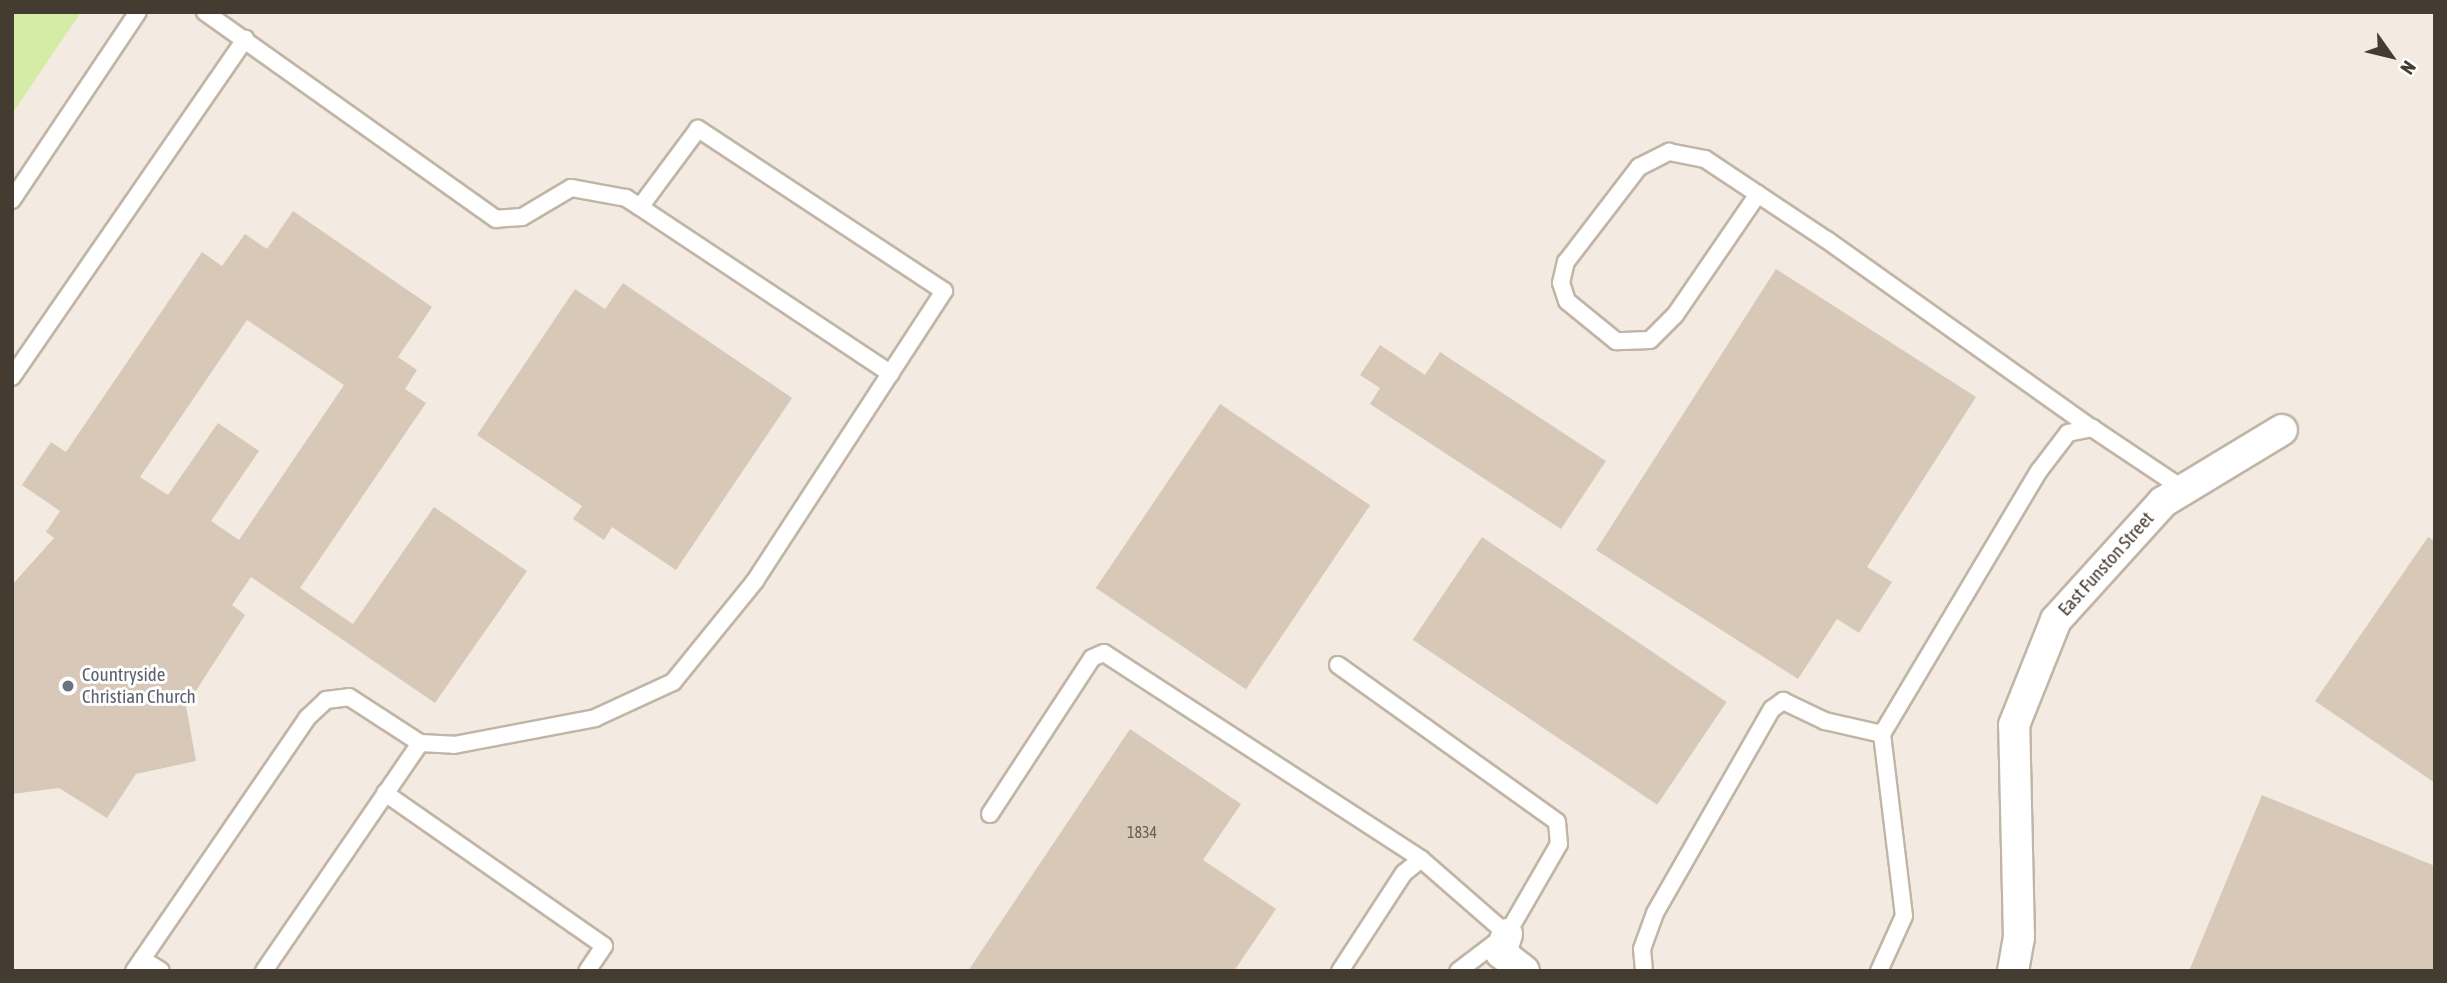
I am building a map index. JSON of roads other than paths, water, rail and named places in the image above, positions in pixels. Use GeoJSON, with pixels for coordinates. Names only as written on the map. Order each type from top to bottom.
{"type":"FeatureCollection","features":[{"type":"Feature","properties":{"kind":"street","name":"East Funston Street"},"geometry":{"type":"LineString","coordinates":[[2013,971],[2019,938],[2014,725],[2056,620],[2162,502],[2283,429]]}},
{"type":"Feature","properties":{"kind":"street"},"geometry":{"type":"LineString","coordinates":[[1507,934],[1501,953],[1524,971]]}},
{"type":"Feature","properties":{"kind":"lane"},"geometry":{"type":"LineString","coordinates":[[12,200],[138,12]]}},
{"type":"Feature","properties":{"kind":"lane"},"geometry":{"type":"LineString","coordinates":[[205,12],[496,219],[522,217],[571,188],[626,198],[891,374]]}},
{"type":"Feature","properties":{"kind":"lane"},"geometry":{"type":"LineString","coordinates":[[12,377],[245,39]]}},
{"type":"Feature","properties":{"kind":"lane"},"geometry":{"type":"LineString","coordinates":[[161,971],[138,965],[307,718],[326,700],[348,697],[420,743],[454,745],[595,718],[673,682],[755,581],[944,291],[698,129],[640,207]]}},
{"type":"Feature","properties":{"kind":"lane"},"geometry":{"type":"LineString","coordinates":[[1758,194],[1675,315],[1650,340],[1616,341],[1567,301],[1562,283],[1566,262],[1639,167],[1669,152],[1705,159],[1758,194],[2092,428],[2183,489]]}},
{"type":"Feature","properties":{"kind":"lane"},"geometry":{"type":"LineString","coordinates":[[1879,971],[1904,916],[1882,734],[2039,471],[2068,433],[2092,428]]}},
{"type":"Feature","properties":{"kind":"lane"},"geometry":{"type":"LineString","coordinates":[[989,814],[1092,657],[1104,653],[1421,859],[1507,934]]}},
{"type":"Feature","properties":{"kind":"lane"},"geometry":{"type":"LineString","coordinates":[[1338,665],[1557,822],[1559,844],[1507,934],[1458,971]]}},
{"type":"Feature","properties":{"kind":"lane"},"geometry":{"type":"LineString","coordinates":[[1644,971],[1642,949],[1655,913],[1772,709],[1783,701],[1825,721],[1882,734]]}},
{"type":"Feature","properties":{"kind":"lane"},"geometry":{"type":"LineString","coordinates":[[264,971],[420,743]]}},
{"type":"Feature","properties":{"kind":"lane"},"geometry":{"type":"LineString","coordinates":[[385,793],[604,946],[587,971]]}},
{"type":"Feature","properties":{"kind":"lane"},"geometry":{"type":"LineString","coordinates":[[1340,971],[1405,873],[1421,859]]}},
{"type":"Feature","properties":{"kind":"place","name":"Countryside Christian Church"},"geometry":{"type":"Point","coordinates":[68,686]}}]}
